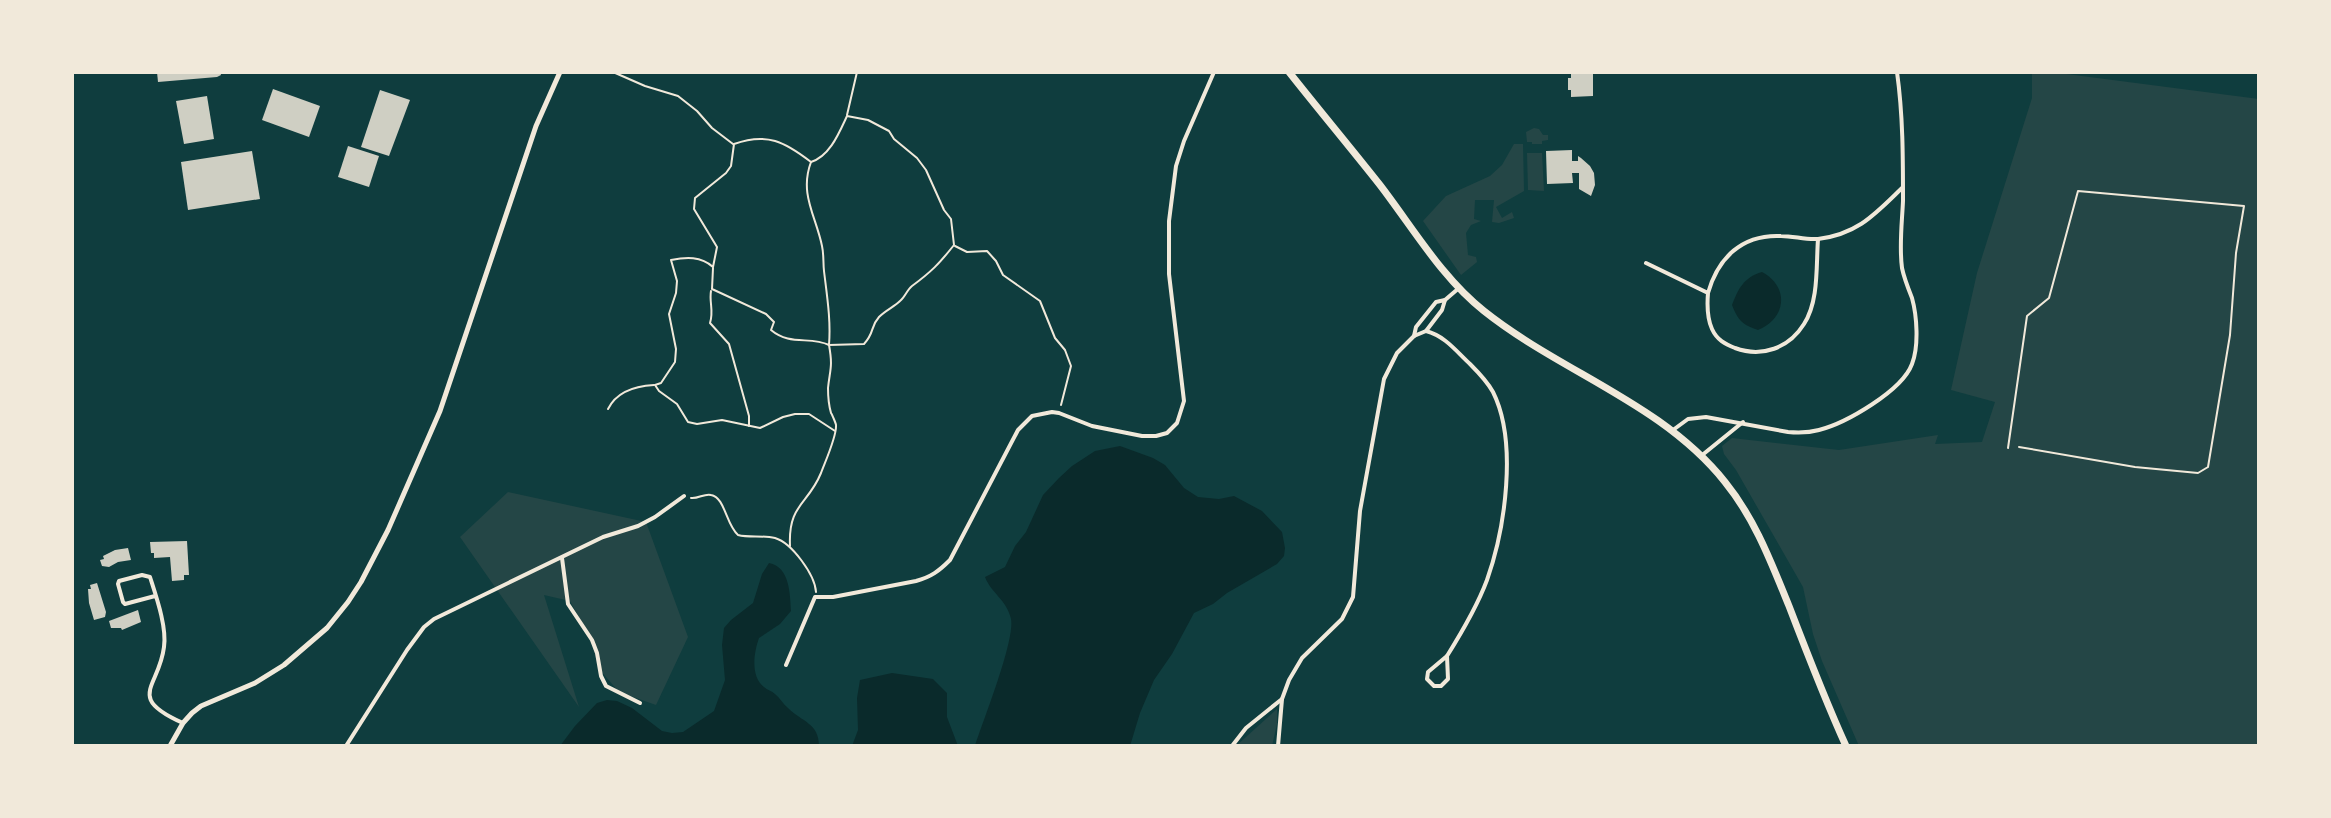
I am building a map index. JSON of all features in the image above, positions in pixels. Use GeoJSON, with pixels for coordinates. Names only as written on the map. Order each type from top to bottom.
{"type":"FeatureCollection","features":[{"type":"Feature","properties":{"kind":"highway"},"geometry":{"type":"LineString","coordinates":[[1289,72],[1459,288],[1499,322],[1673,430],[1701,456],[1735,496],[1757,531],[1846,746]]}},
{"type":"Feature","properties":{"kind":"street"},"geometry":{"type":"LineString","coordinates":[[170,746],[183,723],[201,706],[255,683],[284,665],[327,628],[362,580],[394,517],[440,411],[536,126],[560,72]]}},
{"type":"Feature","properties":{"kind":"street"},"geometry":{"type":"LineString","coordinates":[[786,665],[815,597],[833,597],[906,584],[929,577],[950,560],[1018,430],[1032,416],[1059,413],[1092,426],[1150,437],[1167,433],[1180,418],[1184,401],[1169,274],[1169,221],[1176,166],[1214,72]]}},
{"type":"Feature","properties":{"kind":"street"},"geometry":{"type":"LineString","coordinates":[[1673,430],[1695,417],[1715,417],[1799,433],[1821,430],[1878,399],[1906,377],[1913,362],[1916,332],[1913,302],[1902,269],[1902,104],[1897,72]]}},
{"type":"Feature","properties":{"kind":"street"},"geometry":{"type":"LineString","coordinates":[[1818,239],[1815,289],[1811,311],[1803,327],[1777,349],[1767,352],[1749,353],[1721,343],[1712,329],[1707,308],[1708,293],[1713,275],[1742,244],[1761,237],[1805,240],[1850,232],[1869,220],[1903,187]]}},
{"type":"Feature","properties":{"kind":"street"},"geometry":{"type":"LineString","coordinates":[[1646,263],[1708,293]]}},
{"type":"Feature","properties":{"kind":"street"},"geometry":{"type":"LineString","coordinates":[[1414,336],[1416,327],[1436,302],[1445,300],[1459,288]]}},
{"type":"Feature","properties":{"kind":"street"},"geometry":{"type":"LineString","coordinates":[[1278,746],[1282,699],[1289,680],[1298,663],[1337,625],[1353,597],[1361,502],[1384,379],[1397,353],[1414,336],[1426,331],[1442,310],[1445,300]]}},
{"type":"Feature","properties":{"kind":"street"},"geometry":{"type":"LineString","coordinates":[[1426,331],[1442,338],[1482,376],[1499,407],[1506,443],[1503,523],[1497,545],[1481,595],[1447,656],[1428,672],[1427,679],[1434,686],[1446,682],[1447,656]]}},
{"type":"Feature","properties":{"kind":"street"},"geometry":{"type":"LineString","coordinates":[[1701,456],[1743,422]]}},
{"type":"Feature","properties":{"kind":"street"},"geometry":{"type":"LineString","coordinates":[[346,746],[424,627],[434,619],[603,537],[638,526],[684,496]]}},
{"type":"Feature","properties":{"kind":"street"},"geometry":{"type":"LineString","coordinates":[[562,558],[568,604],[592,640],[603,681],[606,686],[640,703]]}},
{"type":"Feature","properties":{"kind":"street"},"geometry":{"type":"LineString","coordinates":[[155,596],[125,604],[119,581],[145,575],[150,577],[155,596],[165,642],[152,682],[151,698],[159,711],[183,723]]}},
{"type":"Feature","properties":{"kind":"street"},"geometry":{"type":"LineString","coordinates":[[1232,746],[1246,728],[1282,699]]}},
{"type":"Feature","properties":{"kind":"path"},"geometry":{"type":"LineString","coordinates":[[613,72],[678,96],[734,144]]}},
{"type":"Feature","properties":{"kind":"path"},"geometry":{"type":"LineString","coordinates":[[811,162],[817,160],[839,134],[847,116],[857,72]]}},
{"type":"Feature","properties":{"kind":"path"},"geometry":{"type":"LineString","coordinates":[[712,289],[766,314],[774,322],[771,330],[780,337],[829,345],[864,344],[872,335],[873,324],[880,316],[899,302],[914,284],[920,283],[954,245],[951,219],[917,158],[889,131],[868,120],[847,116]]}},
{"type":"Feature","properties":{"kind":"path"},"geometry":{"type":"LineString","coordinates":[[734,144],[754,139],[779,141],[811,162]]}},
{"type":"Feature","properties":{"kind":"path"},"geometry":{"type":"LineString","coordinates":[[734,144],[731,166],[695,198],[694,209],[717,247],[710,323],[729,344],[749,416],[749,427]]}},
{"type":"Feature","properties":{"kind":"path"},"geometry":{"type":"LineString","coordinates":[[790,546],[791,518],[820,476],[836,425],[828,398],[833,363],[829,345],[823,248],[806,190],[811,162]]}},
{"type":"Feature","properties":{"kind":"path"},"geometry":{"type":"LineString","coordinates":[[2008,448],[2027,316],[2049,298],[2078,191],[2244,206],[2236,253],[2230,335],[2208,467],[2198,473],[2135,467],[2019,447]]}},
{"type":"Feature","properties":{"kind":"path"},"geometry":{"type":"LineString","coordinates":[[954,245],[967,252],[987,251],[1003,275],[1040,301],[1071,366],[1059,413]]}},
{"type":"Feature","properties":{"kind":"path"},"geometry":{"type":"LineString","coordinates":[[608,409],[634,386],[661,383],[675,362],[676,349],[669,314],[677,281],[671,260],[684,257],[705,260],[713,267]]}},
{"type":"Feature","properties":{"kind":"path"},"geometry":{"type":"LineString","coordinates":[[655,385],[677,404],[688,422],[697,424],[722,420],[760,428],[783,417],[809,414],[835,431]]}},
{"type":"Feature","properties":{"kind":"path"},"geometry":{"type":"LineString","coordinates":[[684,496],[697,499],[710,494],[715,496],[738,535],[780,539],[790,546],[815,582],[815,597]]}},
{"type":"Feature","properties":{"kind":"shaded area"},"geometry":{"type":"Polygon","coordinates":[[[2032,72],[2259,99],[2259,746],[1859,746],[1822,661],[1803,587],[1724,454],[1722,446],[1732,438],[1839,450],[1938,435],[1935,444],[1982,442],[1995,402],[1951,390],[1977,273],[2032,98],[2032,72]]]}},
{"type":"Feature","properties":{"kind":"shaded area"},"geometry":{"type":"Polygon","coordinates":[[[1534,128],[1548,135],[1548,140],[1542,141],[1542,144],[1527,142],[1526,132],[1534,128]]]}},
{"type":"Feature","properties":{"kind":"shaded area"},"geometry":{"type":"Polygon","coordinates":[[[1514,144],[1523,144],[1524,191],[1496,207],[1502,218],[1512,212],[1514,218],[1492,222],[1494,200],[1475,200],[1474,219],[1481,221],[1471,225],[1466,233],[1468,255],[1476,257],[1477,262],[1461,275],[1423,221],[1446,196],[1490,176],[1502,165],[1514,144]]]}},
{"type":"Feature","properties":{"kind":"shaded area"},"geometry":{"type":"Polygon","coordinates":[[[1527,153],[1542,153],[1544,191],[1528,190],[1527,153]]]}},
{"type":"Feature","properties":{"kind":"shaded area"},"geometry":{"type":"Polygon","coordinates":[[[1762,272],[1777,286],[1781,302],[1774,318],[1758,330],[1741,321],[1732,305],[1742,284],[1762,272]]]}},
{"type":"Feature","properties":{"kind":"shaded area"},"geometry":{"type":"Polygon","coordinates":[[[1120,446],[1165,465],[1184,488],[1198,497],[1219,499],[1234,496],[1262,511],[1282,532],[1284,556],[1277,564],[1194,613],[1154,680],[1130,746],[975,746],[1011,630],[1009,612],[985,577],[1005,567],[1043,495],[1059,478],[1095,451],[1120,446]]]}},
{"type":"Feature","properties":{"kind":"shaded area"},"geometry":{"type":"Polygon","coordinates":[[[508,492],[646,522],[688,637],[656,705],[619,692],[599,669],[589,635],[570,601],[544,595],[579,707],[460,537],[508,492]]]}},
{"type":"Feature","properties":{"kind":"shaded area"},"geometry":{"type":"Polygon","coordinates":[[[769,563],[785,575],[791,611],[780,624],[759,638],[755,670],[764,687],[813,728],[819,746],[560,746],[597,703],[607,700],[632,708],[662,731],[672,733],[683,732],[714,711],[725,680],[724,628],[753,603],[762,574],[769,563]]]}},
{"type":"Feature","properties":{"kind":"shaded area"},"geometry":{"type":"Polygon","coordinates":[[[892,673],[933,679],[947,693],[947,717],[958,746],[852,746],[858,730],[860,680],[892,673]]]}},
{"type":"Feature","properties":{"kind":"shaded area"},"geometry":{"type":"Polygon","coordinates":[[[1277,709],[1272,746],[1236,746],[1277,709]]]}},
{"type":"Feature","properties":{"kind":"building"},"geometry":{"type":"Polygon","coordinates":[[[157,72],[220,72],[221,75],[158,82],[157,72]]]}},
{"type":"Feature","properties":{"kind":"building"},"geometry":{"type":"Polygon","coordinates":[[[1571,72],[1593,72],[1593,96],[1571,97],[1568,78],[1571,78],[1571,72]]]}},
{"type":"Feature","properties":{"kind":"building"},"geometry":{"type":"Polygon","coordinates":[[[273,89],[320,106],[309,137],[262,120],[273,89]]]}},
{"type":"Feature","properties":{"kind":"building"},"geometry":{"type":"Polygon","coordinates":[[[380,90],[410,100],[389,156],[361,147],[380,90]]]}},
{"type":"Feature","properties":{"kind":"building"},"geometry":{"type":"Polygon","coordinates":[[[207,96],[214,139],[184,144],[176,101],[207,96]]]}},
{"type":"Feature","properties":{"kind":"building"},"geometry":{"type":"Polygon","coordinates":[[[348,146],[379,156],[369,187],[338,177],[348,146]]]}},
{"type":"Feature","properties":{"kind":"building"},"geometry":{"type":"Polygon","coordinates":[[[1572,150],[1572,161],[1578,161],[1578,156],[1594,173],[1595,185],[1591,196],[1579,189],[1579,173],[1572,173],[1573,183],[1547,184],[1546,151],[1572,150]]]}},
{"type":"Feature","properties":{"kind":"building"},"geometry":{"type":"Polygon","coordinates":[[[252,151],[260,199],[188,210],[181,162],[252,151]]]}},
{"type":"Feature","properties":{"kind":"building"},"geometry":{"type":"Polygon","coordinates":[[[187,541],[189,575],[184,575],[184,580],[172,581],[170,557],[154,558],[150,542],[187,541]]]}},
{"type":"Feature","properties":{"kind":"building"},"geometry":{"type":"Polygon","coordinates":[[[128,548],[131,560],[102,566],[100,560],[104,559],[103,556],[128,548]]]}},
{"type":"Feature","properties":{"kind":"building"},"geometry":{"type":"Polygon","coordinates":[[[97,583],[106,612],[105,617],[94,620],[88,589],[97,583]]]}},
{"type":"Feature","properties":{"kind":"building"},"geometry":{"type":"Polygon","coordinates":[[[138,610],[141,622],[122,630],[111,628],[109,621],[138,610]]]}}]}
